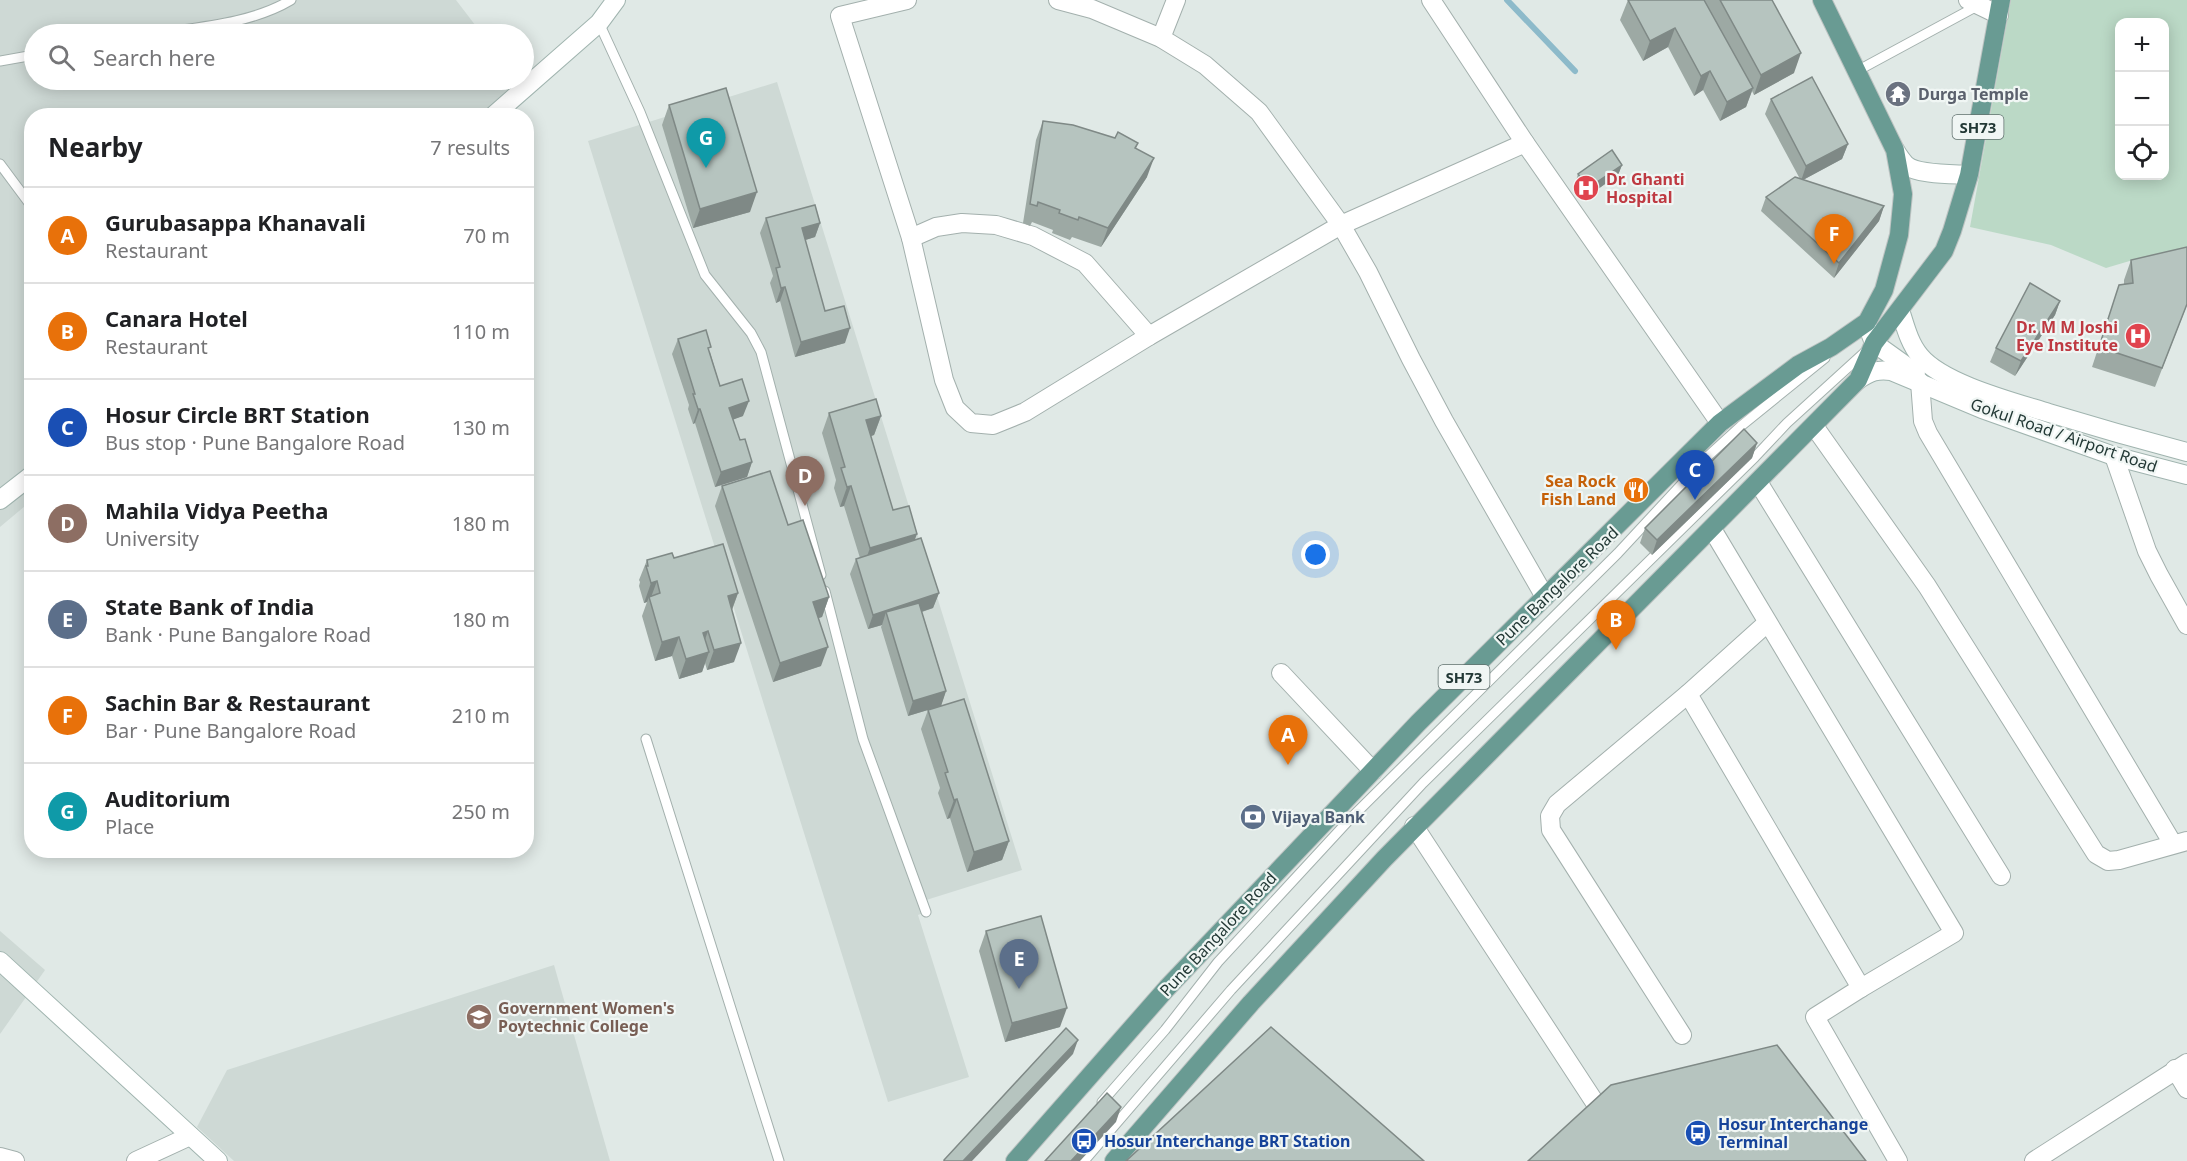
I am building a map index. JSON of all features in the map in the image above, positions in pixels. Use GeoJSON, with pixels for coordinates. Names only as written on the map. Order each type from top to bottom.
{"type":"FeatureCollection","features":[{"type":"Feature","properties":{"kind":"main road","name":"Pune Bangalore Road"},"geometry":{"type":"LineString","coordinates":[[1015,1161],[1167,988],[1373,771],[1719,423],[1798,365],[1831,347],[1867,322],[1884,290],[1899,235],[1903,194],[1894,150],[1822,0]]}},
{"type":"Feature","properties":{"kind":"main road","name":"SH73"},"geometry":{"type":"LineString","coordinates":[[1114,1161],[1251,1003],[1414,826],[1858,380],[1874,344],[1944,251],[1952,231],[1969,175],[2000,7]]}},
{"type":"Feature","properties":{"kind":"street"},"geometry":{"type":"LineString","coordinates":[[534,80],[599,23],[616,0]]}},
{"type":"Feature","properties":{"kind":"street"},"geometry":{"type":"LineString","coordinates":[[907,0],[840,16],[911,238],[944,380],[955,408],[971,423],[993,425],[1025,412],[1149,336],[1341,225],[1525,143]]}},
{"type":"Feature","properties":{"kind":"street"},"geometry":{"type":"LineString","coordinates":[[1058,0],[1092,9],[1161,38],[1205,65],[1259,112],[1341,225],[1368,272],[1433,400],[1545,597]]}},
{"type":"Feature","properties":{"kind":"street"},"geometry":{"type":"LineString","coordinates":[[1161,38],[1176,0]]}},
{"type":"Feature","properties":{"kind":"street"},"geometry":{"type":"LineString","coordinates":[[1431,0],[1525,143],[1719,423]]}},
{"type":"Feature","properties":{"kind":"street"},"geometry":{"type":"LineString","coordinates":[[1973,3],[2000,7]]}},
{"type":"Feature","properties":{"kind":"street"},"geometry":{"type":"LineString","coordinates":[[502,108],[523,90]]}},
{"type":"Feature","properties":{"kind":"street"},"geometry":{"type":"LineString","coordinates":[[1894,150],[1911,168],[1928,172],[1969,175]]}},
{"type":"Feature","properties":{"kind":"street"},"geometry":{"type":"LineString","coordinates":[[911,238],[936,227],[962,223],[996,225],[1033,236],[1085,263],[1149,336]]}},
{"type":"Feature","properties":{"kind":"street"},"geometry":{"type":"LineString","coordinates":[[1900,310],[1907,333],[1920,356],[1945,384]]}},
{"type":"Feature","properties":{"kind":"street"},"geometry":{"type":"LineString","coordinates":[[1867,322],[1874,344]]}},
{"type":"Feature","properties":{"kind":"street","name":"Gokul Road / Airport Road"},"geometry":{"type":"LineString","coordinates":[[1874,344],[1945,384],[1982,409],[2114,456],[2187,475]]}},
{"type":"Feature","properties":{"kind":"street","name":"Gokul Road / Airport Road"},"geometry":{"type":"LineString","coordinates":[[1858,380],[1869,372],[1891,371],[1920,381],[1988,394],[2128,437],[2187,452]]}},
{"type":"Feature","properties":{"kind":"street"},"geometry":{"type":"LineString","coordinates":[[1814,426],[1927,586],[2096,854],[2108,861],[2119,860],[2180,842],[1928,433],[1923,421],[1920,381]]}},
{"type":"Feature","properties":{"kind":"street"},"geometry":{"type":"LineString","coordinates":[[2114,456],[2147,551],[2187,625]]}},
{"type":"Feature","properties":{"kind":"street"},"geometry":{"type":"LineString","coordinates":[[0,500],[24,481]]}},
{"type":"Feature","properties":{"kind":"street"},"geometry":{"type":"LineString","coordinates":[[1758,482],[2001,876]]}},
{"type":"Feature","properties":{"kind":"street"},"geometry":{"type":"LineString","coordinates":[[1712,529],[1954,933],[1815,1017],[1898,1161]]}},
{"type":"Feature","properties":{"kind":"street"},"geometry":{"type":"LineString","coordinates":[[1682,1035],[1551,830],[1550,816],[1557,804],[1688,694],[1767,623]]}},
{"type":"Feature","properties":{"kind":"street"},"geometry":{"type":"LineString","coordinates":[[1281,673],[1373,771]]}},
{"type":"Feature","properties":{"kind":"street"},"geometry":{"type":"LineString","coordinates":[[1688,694],[1861,988]]}},
{"type":"Feature","properties":{"kind":"street"},"geometry":{"type":"LineString","coordinates":[[1414,826],[1614,1132]]}},
{"type":"Feature","properties":{"kind":"street"},"geometry":{"type":"LineString","coordinates":[[0,961],[218,1161]]}},
{"type":"Feature","properties":{"kind":"street"},"geometry":{"type":"LineString","coordinates":[[2034,1161],[2181,1066],[2187,1089]]}},
{"type":"Feature","properties":{"kind":"street"},"geometry":{"type":"LineString","coordinates":[[136,1161],[190,1136]]}},
{"type":"Feature","properties":{"kind":"street"},"geometry":{"type":"LineString","coordinates":[[0,1157],[15,1161]]}},
{"type":"Feature","properties":{"kind":"lane"},"geometry":{"type":"LineString","coordinates":[[212,24],[276,9],[291,0]]}},
{"type":"Feature","properties":{"kind":"lane"},"geometry":{"type":"LineString","coordinates":[[1857,71],[1973,3]]}},
{"type":"Feature","properties":{"kind":"lane"},"geometry":{"type":"LineString","coordinates":[[599,23],[640,112],[699,262],[717,291],[751,333],[761,352],[863,739],[926,912]]}},
{"type":"Feature","properties":{"kind":"lane"},"geometry":{"type":"LineString","coordinates":[[0,61],[24,57]]}},
{"type":"Feature","properties":{"kind":"lane"},"geometry":{"type":"LineString","coordinates":[[0,164],[24,196]]}},
{"type":"Feature","properties":{"kind":"lane"},"geometry":{"type":"LineString","coordinates":[[1099,1106],[1165,1030],[1218,962],[1350,819],[1618,553],[1707,457],[1867,322]]}},
{"type":"Feature","properties":{"kind":"lane"},"geometry":{"type":"LineString","coordinates":[[1084,1161],[1231,990],[1423,783],[1747,466],[1787,423],[1874,344]]}},
{"type":"Feature","properties":{"kind":"lane"},"geometry":{"type":"LineString","coordinates":[[646,739],[779,1161]]}},
{"type":"Feature","properties":{"kind":"shaded area"},"geometry":{"type":"Polygon","coordinates":[[[0,0],[456,0],[474,24],[24,24],[24,90],[510,90],[512,101],[504,108],[24,108],[24,507],[0,527],[0,0]]]}},
{"type":"Feature","properties":{"kind":"shaded area"},"geometry":{"type":"Polygon","coordinates":[[[777,82],[1022,870],[923,901],[926,912],[918,915],[969,1077],[888,1102],[588,141],[777,82]]]}},
{"type":"Feature","properties":{"kind":"shaded area"},"geometry":{"type":"Polygon","coordinates":[[[0,931],[45,970],[0,1034],[0,931]]]}},
{"type":"Feature","properties":{"kind":"shaded area","name":"Government Women's Poytechnic College"},"geometry":{"type":"Polygon","coordinates":[[[554,965],[610,1161],[234,1161],[197,1127],[227,1070],[554,965]]]}},
{"type":"Feature","properties":{"kind":"green space"},"geometry":{"type":"Polygon","coordinates":[[[2011,0],[2187,0],[2187,264],[2143,257],[2106,268],[2051,245],[1970,227],[2011,0]]]}},
{"type":"Feature","properties":{"kind":"building"},"geometry":{"type":"Polygon","coordinates":[[[1628,0],[1704,0],[1753,88],[1727,102],[1710,71],[1701,76],[1675,28],[1650,41],[1628,0]]]}},
{"type":"Feature","properties":{"kind":"building"},"geometry":{"type":"Polygon","coordinates":[[[1720,0],[1772,0],[1801,53],[1761,75],[1720,0]]]}},
{"type":"Feature","properties":{"kind":"building"},"geometry":{"type":"Polygon","coordinates":[[[1812,77],[1848,144],[1806,166],[1771,99],[1812,77]]]}},
{"type":"Feature","properties":{"kind":"building"},"geometry":{"type":"Polygon","coordinates":[[[726,88],[757,192],[700,209],[669,105],[726,88]]]}},
{"type":"Feature","properties":{"kind":"building"},"geometry":{"type":"Polygon","coordinates":[[[1043,121],[1073,125],[1115,138],[1118,132],[1138,143],[1135,148],[1154,158],[1108,228],[1079,217],[1078,220],[1059,213],[1060,210],[1038,202],[1037,206],[1030,204],[1043,121]]]}},
{"type":"Feature","properties":{"kind":"building"},"geometry":{"type":"Polygon","coordinates":[[[1612,150],[1622,165],[1588,188],[1578,174],[1612,150]]]}},
{"type":"Feature","properties":{"kind":"building"},"geometry":{"type":"Polygon","coordinates":[[[1795,177],[1884,206],[1839,263],[1766,197],[1795,177]]]}},
{"type":"Feature","properties":{"kind":"building"},"geometry":{"type":"Polygon","coordinates":[[[815,205],[820,223],[802,228],[825,311],[844,306],[850,328],[801,342],[785,287],[781,288],[776,268],[780,267],[766,218],[815,205]]]}},
{"type":"Feature","properties":{"kind":"building","name":"Dr. M M Joshi Eye Institute"},"geometry":{"type":"Polygon","coordinates":[[[2187,247],[2187,304],[2162,368],[2099,347],[2119,285],[2133,283],[2131,260],[2187,247]]]}},
{"type":"Feature","properties":{"kind":"building"},"geometry":{"type":"Polygon","coordinates":[[[2030,283],[2060,301],[2021,361],[1996,348],[2030,283]]]}},
{"type":"Feature","properties":{"kind":"building"},"geometry":{"type":"Polygon","coordinates":[[[706,330],[711,347],[708,348],[720,386],[742,379],[749,401],[729,408],[740,440],[745,439],[752,462],[721,472],[693,394],[695,394],[678,339],[706,330]]]}},
{"type":"Feature","properties":{"kind":"building"},"geometry":{"type":"Polygon","coordinates":[[[876,399],[881,416],[866,420],[893,510],[909,506],[917,534],[870,548],[851,486],[847,487],[841,468],[845,467],[829,413],[876,399]]]}},
{"type":"Feature","properties":{"kind":"building"},"geometry":{"type":"Polygon","coordinates":[[[1744,429],[1757,443],[1657,540],[1645,528],[1744,429]]]}},
{"type":"Feature","properties":{"kind":"building"},"geometry":{"type":"Polygon","coordinates":[[[770,471],[788,525],[803,520],[829,597],[813,602],[828,647],[780,663],[722,486],[770,471]]]}},
{"type":"Feature","properties":{"kind":"building"},"geometry":{"type":"Polygon","coordinates":[[[921,538],[939,593],[873,615],[856,559],[921,538]]]}},
{"type":"Feature","properties":{"kind":"building"},"geometry":{"type":"Polygon","coordinates":[[[723,544],[738,593],[728,596],[741,643],[714,650],[708,631],[703,633],[709,652],[686,659],[679,637],[662,642],[649,597],[660,593],[657,581],[651,583],[646,566],[648,566],[647,560],[672,553],[674,558],[723,544]]]}},
{"type":"Feature","properties":{"kind":"building"},"geometry":{"type":"Polygon","coordinates":[[[919,603],[946,691],[913,701],[886,612],[919,603]]]}},
{"type":"Feature","properties":{"kind":"building"},"geometry":{"type":"Polygon","coordinates":[[[964,699],[1009,841],[974,852],[957,799],[954,800],[945,773],[948,772],[928,710],[964,699]]]}},
{"type":"Feature","properties":{"kind":"building"},"geometry":{"type":"Polygon","coordinates":[[[1041,916],[1067,1008],[1012,1023],[986,931],[1041,916]]]}},
{"type":"Feature","properties":{"kind":"building"},"geometry":{"type":"Polygon","coordinates":[[[1271,1027],[1424,1161],[1126,1161],[1271,1027]]]}},
{"type":"Feature","properties":{"kind":"building"},"geometry":{"type":"Polygon","coordinates":[[[1066,1028],[1078,1040],[963,1161],[944,1161],[944,1160],[1066,1028]]]}},
{"type":"Feature","properties":{"kind":"building","name":"Hosur Interchange Terminal"},"geometry":{"type":"Polygon","coordinates":[[[1777,1045],[1866,1161],[1528,1161],[1611,1085],[1777,1045]]]}},
{"type":"Feature","properties":{"kind":"building"},"geometry":{"type":"Polygon","coordinates":[[[1107,1093],[1121,1107],[1071,1161],[1045,1161],[1107,1093]]]}},
{"type":"Feature","properties":{"kind":"waterway"},"geometry":{"type":"LineString","coordinates":[[1507,0],[1575,71]]}},
{"type":"Feature","properties":{"kind":"place","name":"Durga Temple"},"geometry":{"type":"Point","coordinates":[1898,94]}},
{"type":"Feature","properties":{"kind":"place","name":"Auditorium"},"geometry":{"type":"Point","coordinates":[706,168]}},
{"type":"Feature","properties":{"kind":"place","name":"Dr. Ghanti Hospital"},"geometry":{"type":"Point","coordinates":[1586,188]}},
{"type":"Feature","properties":{"kind":"place","name":"Sachin Bar & Restaurant"},"geometry":{"type":"Point","coordinates":[1834,264]}},
{"type":"Feature","properties":{"kind":"place","name":"Dr. M M Joshi Eye Institute"},"geometry":{"type":"Point","coordinates":[2138,336]}},
{"type":"Feature","properties":{"kind":"place","name":"Sea Rock Fish Land"},"geometry":{"type":"Point","coordinates":[1636,490]}},
{"type":"Feature","properties":{"kind":"place","name":"Hosur Circle BRT Station"},"geometry":{"type":"Point","coordinates":[1695,500]}},
{"type":"Feature","properties":{"kind":"place","name":"Mahila Vidya Peetha"},"geometry":{"type":"Point","coordinates":[805,506]}},
{"type":"Feature","properties":{"kind":"place","name":"Canara Hotel"},"geometry":{"type":"Point","coordinates":[1616,650]}},
{"type":"Feature","properties":{"kind":"place","name":"Gurubasappa Khanavali"},"geometry":{"type":"Point","coordinates":[1288,765]}},
{"type":"Feature","properties":{"kind":"place","name":"Vijaya Bank"},"geometry":{"type":"Point","coordinates":[1253,817]}},
{"type":"Feature","properties":{"kind":"place","name":"State Bank of India"},"geometry":{"type":"Point","coordinates":[1019,989]}},
{"type":"Feature","properties":{"kind":"place","name":"Government Women's Poytechnic College"},"geometry":{"type":"Point","coordinates":[479,1017]}},
{"type":"Feature","properties":{"kind":"place","name":"Hosur Interchange Terminal"},"geometry":{"type":"Point","coordinates":[1698,1133]}},
{"type":"Feature","properties":{"kind":"place","name":"Hosur Interchange BRT Station"},"geometry":{"type":"Point","coordinates":[1084,1141]}}]}
